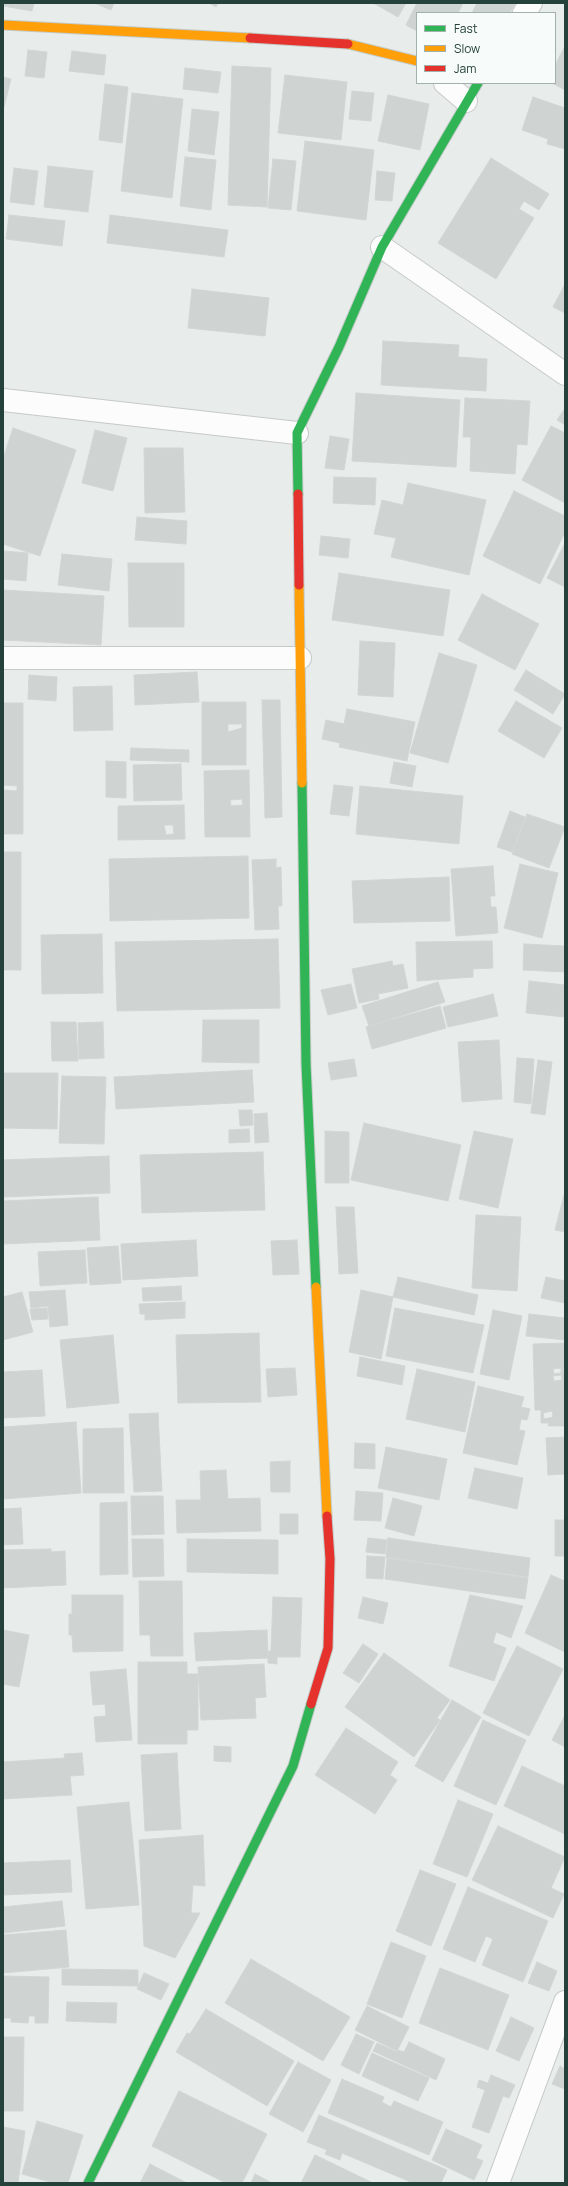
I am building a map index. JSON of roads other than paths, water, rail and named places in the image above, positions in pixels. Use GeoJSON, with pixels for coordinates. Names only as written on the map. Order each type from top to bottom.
{"type":"FeatureCollection","features":[{"type":"Feature","properties":{"kind":"street"},"geometry":{"type":"LineString","coordinates":[[525,12],[531,3]]}},
{"type":"Feature","properties":{"kind":"street"},"geometry":{"type":"LineString","coordinates":[[3,25],[343,43],[416,61]]}},
{"type":"Feature","properties":{"kind":"street"},"geometry":{"type":"LineString","coordinates":[[446,84],[466,101]]}},
{"type":"Feature","properties":{"kind":"street"},"geometry":{"type":"LineString","coordinates":[[88,2183],[293,1766],[328,1648],[330,1559],[321,1428],[306,1064],[297,433],[338,347],[382,247],[407,208],[466,101],[477,84]]}},
{"type":"Feature","properties":{"kind":"street"},"geometry":{"type":"LineString","coordinates":[[382,247],[565,374]]}},
{"type":"Feature","properties":{"kind":"street"},"geometry":{"type":"LineString","coordinates":[[3,400],[297,433]]}},
{"type":"Feature","properties":{"kind":"street"},"geometry":{"type":"LineString","coordinates":[[3,658],[300,658]]}},
{"type":"Feature","properties":{"kind":"street"},"geometry":{"type":"LineString","coordinates":[[498,2183],[565,2002]]}}]}
